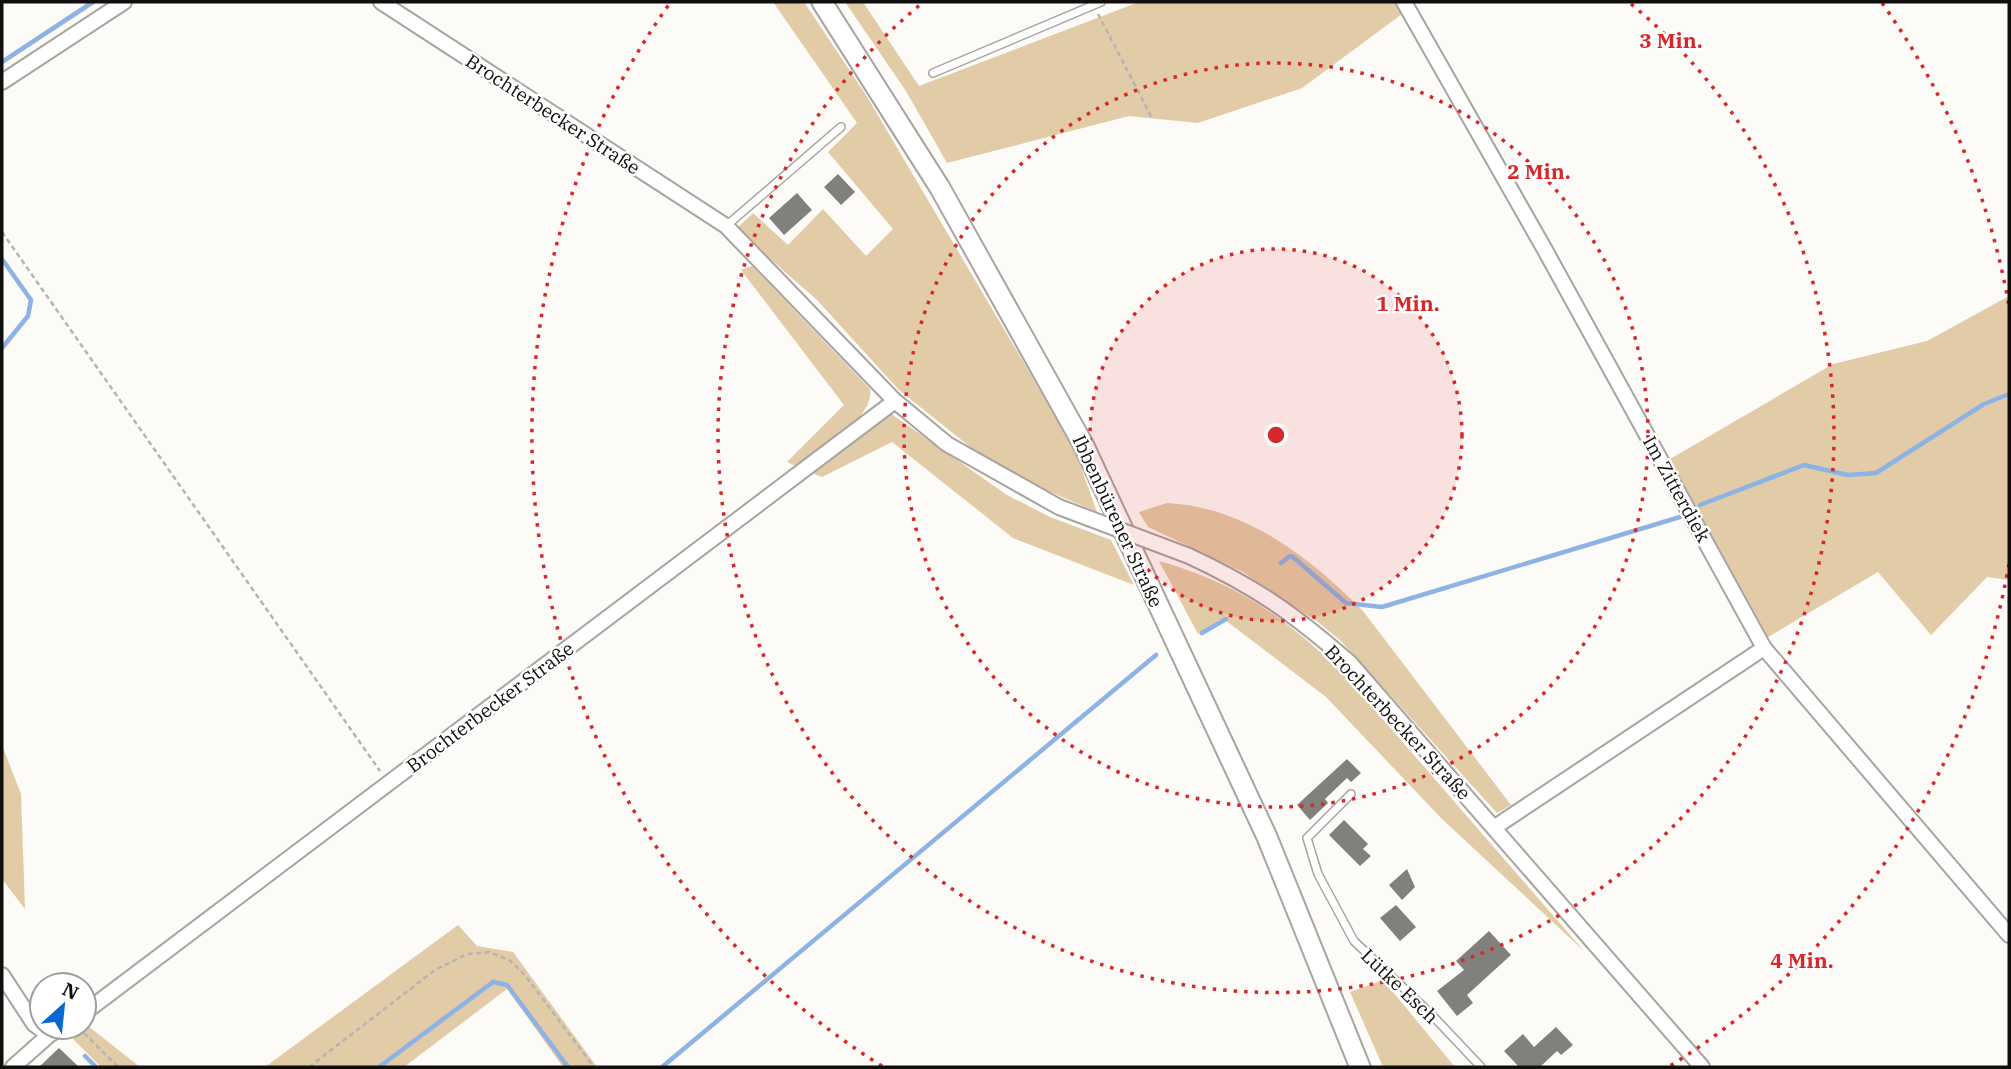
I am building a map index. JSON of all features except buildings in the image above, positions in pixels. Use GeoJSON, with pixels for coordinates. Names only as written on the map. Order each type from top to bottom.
{"type":"FeatureCollection","features":[{"type":"Feature","properties":{"kind":"main road","name":"Ibbenbürener Straße"},"geometry":{"type":"LineString","coordinates":[[822,2],[940,188],[1083,444],[1267,837],[1360,1067]]}},
{"type":"Feature","properties":{"kind":"street"},"geometry":{"type":"LineString","coordinates":[[2,82],[124,2]]}},
{"type":"Feature","properties":{"kind":"street","name":"Brochterbecker Straße"},"geometry":{"type":"LineString","coordinates":[[381,2],[726,226],[895,401],[947,444],[1059,507],[1189,556],[1253,588],[1296,616],[1350,663],[1702,1067]]}},
{"type":"Feature","properties":{"kind":"street","name":"Im Zitterdiek"},"geometry":{"type":"LineString","coordinates":[[1404,2],[1545,250],[1764,648],[2009,935]]}},
{"type":"Feature","properties":{"kind":"street","name":"Brochterbecker Straße"},"geometry":{"type":"LineString","coordinates":[[98,1002],[895,401]]}},
{"type":"Feature","properties":{"kind":"street"},"geometry":{"type":"LineString","coordinates":[[1495,827],[1764,648]]}},
{"type":"Feature","properties":{"kind":"street"},"geometry":{"type":"LineString","coordinates":[[2,975],[28,1015]]}},
{"type":"Feature","properties":{"kind":"street"},"geometry":{"type":"LineString","coordinates":[[13,1067],[42,1041]]}},
{"type":"Feature","properties":{"kind":"lane"},"geometry":{"type":"LineString","coordinates":[[933,73],[1097,3]]}},
{"type":"Feature","properties":{"kind":"lane"},"geometry":{"type":"LineString","coordinates":[[726,226],[841,127]]}},
{"type":"Feature","properties":{"kind":"lane","name":"Lütke Esch"},"geometry":{"type":"LineString","coordinates":[[1351,794],[1307,838],[1318,874],[1354,941],[1431,1014],[1480,1067]]}},
{"type":"Feature","properties":{"kind":"path"},"geometry":{"type":"LineString","coordinates":[[1097,3],[1152,118]]}},
{"type":"Feature","properties":{"kind":"path"},"geometry":{"type":"LineString","coordinates":[[2,232],[388,783]]}},
{"type":"Feature","properties":{"kind":"path"},"geometry":{"type":"LineString","coordinates":[[309,1067],[435,970],[467,954],[489,951],[509,960],[524,974],[594,1067]]}},
{"type":"Feature","properties":{"kind":"path"},"geometry":{"type":"LineString","coordinates":[[92,1041],[118,1067]]}},
{"type":"Feature","properties":{"kind":"shaded area"},"geometry":{"type":"Polygon","coordinates":[[[773,2],[804,2],[866,95],[1074,448],[1097,512],[1013,476],[979,454],[899,390],[817,300],[736,229],[753,213],[788,245],[823,209],[866,256],[893,229],[828,152],[857,123],[773,2]]]}},
{"type":"Feature","properties":{"kind":"shaded area"},"geometry":{"type":"Polygon","coordinates":[[[845,2],[863,2],[919,86],[1139,2],[1395,2],[1402,14],[1302,88],[1198,123],[1129,116],[947,163],[906,91],[845,2]]]}},
{"type":"Feature","properties":{"kind":"shaded area"},"geometry":{"type":"Polygon","coordinates":[[[752,266],[870,389],[864,411],[855,422],[798,467],[787,462],[844,405],[741,270],[752,266]]]}},
{"type":"Feature","properties":{"kind":"shaded area"},"geometry":{"type":"Polygon","coordinates":[[[2009,296],[2009,580],[1987,577],[1931,635],[1878,572],[1768,637],[1670,459],[1833,364],[1927,341],[2009,296]]]}},
{"type":"Feature","properties":{"kind":"shaded area"},"geometry":{"type":"Polygon","coordinates":[[[890,413],[1007,495],[1050,517],[1111,540],[1134,585],[1013,538],[892,442],[822,477],[812,473],[813,468],[890,413]]]}},
{"type":"Feature","properties":{"kind":"shaded area"},"geometry":{"type":"Polygon","coordinates":[[[1167,503],[1223,514],[1249,525],[1298,554],[1343,591],[1363,611],[1511,805],[1497,813],[1341,641],[1319,623],[1243,572],[1148,527],[1139,512],[1167,503]]]}},
{"type":"Feature","properties":{"kind":"shaded area"},"geometry":{"type":"Polygon","coordinates":[[[1159,561],[1238,592],[1283,621],[1326,657],[1584,951],[1442,819],[1326,697],[1225,620],[1198,634],[1159,561]]]}},
{"type":"Feature","properties":{"kind":"shaded area"},"geometry":{"type":"Polygon","coordinates":[[[2,745],[21,794],[25,909],[2,879],[2,745]]]}},
{"type":"Feature","properties":{"kind":"shaded area"},"geometry":{"type":"Polygon","coordinates":[[[458,925],[477,946],[513,952],[597,1067],[563,1067],[507,989],[404,1067],[265,1067],[458,925]]]}},
{"type":"Feature","properties":{"kind":"shaded area"},"geometry":{"type":"Polygon","coordinates":[[[1383,980],[1455,1067],[1383,1067],[1350,992],[1383,980]]]}},
{"type":"Feature","properties":{"kind":"shaded area"},"geometry":{"type":"Polygon","coordinates":[[[98,1034],[140,1067],[101,1067],[75,1041],[98,1041],[98,1034]]]}},
{"type":"Feature","properties":{"kind":"waterway"},"geometry":{"type":"LineString","coordinates":[[2,62],[93,2]]}},
{"type":"Feature","properties":{"kind":"waterway"},"geometry":{"type":"LineString","coordinates":[[2,259],[31,300],[28,316],[2,348]]}},
{"type":"Feature","properties":{"kind":"waterway"},"geometry":{"type":"LineString","coordinates":[[1700,505],[1804,465],[1848,475],[1876,473],[1984,404],[2009,394]]}},
{"type":"Feature","properties":{"kind":"waterway"},"geometry":{"type":"LineString","coordinates":[[1281,563],[1290,556],[1293,557],[1346,603],[1382,607],[1680,517]]}},
{"type":"Feature","properties":{"kind":"waterway"},"geometry":{"type":"LineString","coordinates":[[1202,633],[1226,619]]}},
{"type":"Feature","properties":{"kind":"waterway"},"geometry":{"type":"LineString","coordinates":[[662,1067],[1156,655]]}},
{"type":"Feature","properties":{"kind":"waterway"},"geometry":{"type":"LineString","coordinates":[[379,1067],[493,982],[507,985],[568,1067]]}},
{"type":"Feature","properties":{"kind":"waterway"},"geometry":{"type":"LineString","coordinates":[[85,1056],[96,1067]]}}]}
